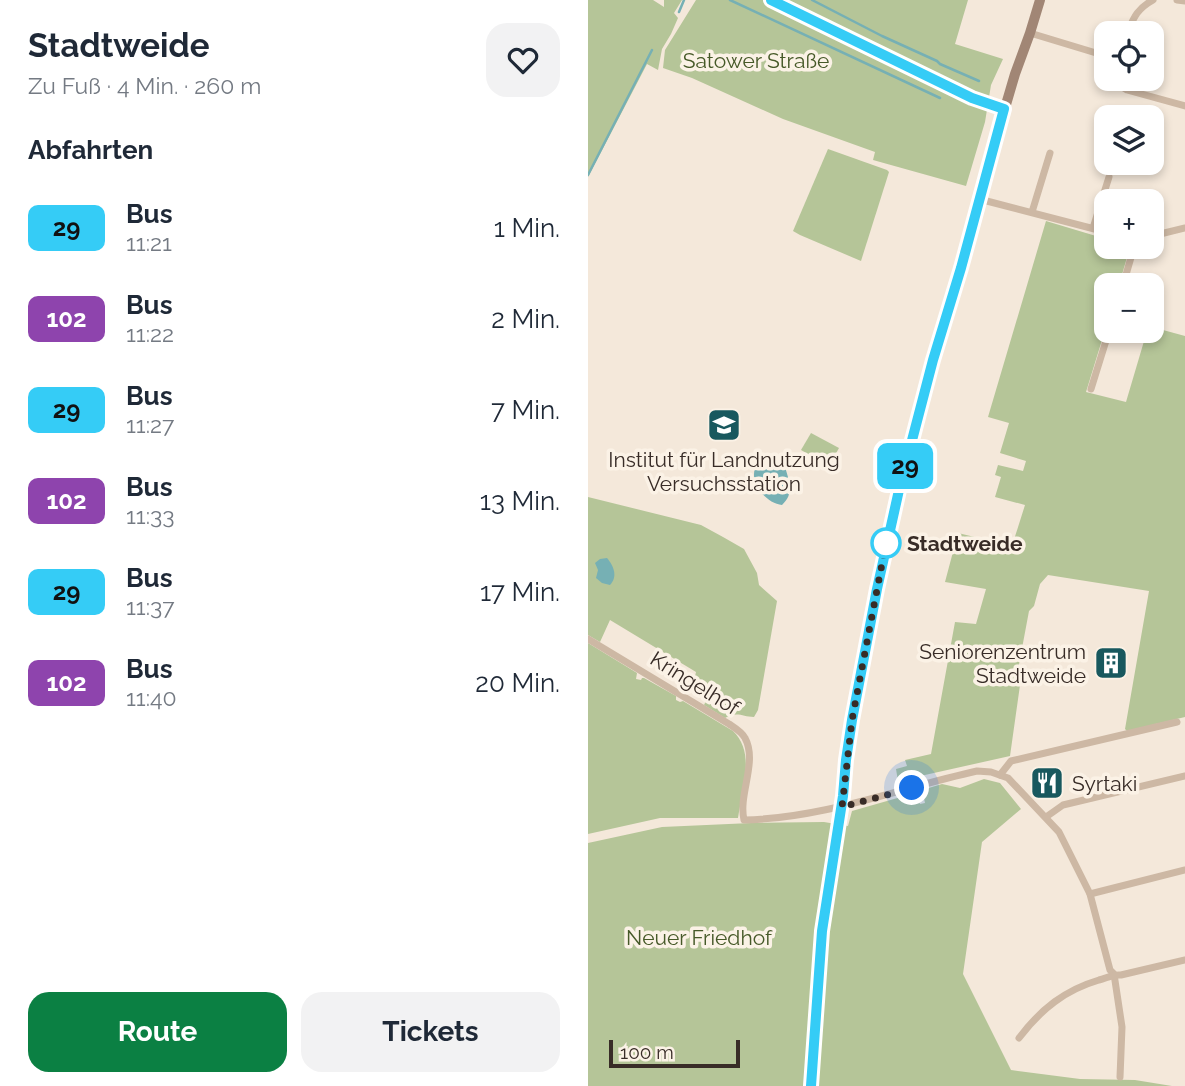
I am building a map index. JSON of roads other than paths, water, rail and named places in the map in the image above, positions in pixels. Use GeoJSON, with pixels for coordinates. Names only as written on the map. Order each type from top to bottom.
{"type":"FeatureCollection","features":[{"type":"Feature","properties":{"kind":"main road"},"geometry":{"type":"LineString","coordinates":[[811,1086],[822,931],[842,807],[852,720],[886,543],[933,360],[1004,109],[1040,0]]}},
{"type":"Feature","properties":{"kind":"street"},"geometry":{"type":"LineString","coordinates":[[772,0],[972,98],[1004,109]]}},
{"type":"Feature","properties":{"kind":"street"},"geometry":{"type":"LineString","coordinates":[[1132,21],[1142,6],[1153,0]]}},
{"type":"Feature","properties":{"kind":"street"},"geometry":{"type":"LineString","coordinates":[[1177,0],[1185,1]]}},
{"type":"Feature","properties":{"kind":"street"},"geometry":{"type":"LineString","coordinates":[[1030,33],[1094,52]]}},
{"type":"Feature","properties":{"kind":"street"},"geometry":{"type":"LineString","coordinates":[[1131,91],[1185,106]]}},
{"type":"Feature","properties":{"kind":"street"},"geometry":{"type":"LineString","coordinates":[[1032,212],[1050,153]]}},
{"type":"Feature","properties":{"kind":"street"},"geometry":{"type":"LineString","coordinates":[[979,199],[1093,228],[1109,177]]}},
{"type":"Feature","properties":{"kind":"street"},"geometry":{"type":"LineString","coordinates":[[1164,233],[1185,228]]}},
{"type":"Feature","properties":{"kind":"street"},"geometry":{"type":"LineString","coordinates":[[1091,389],[1105,343]]}},
{"type":"Feature","properties":{"kind":"street","name":"Kringelhof"},"geometry":{"type":"LineString","coordinates":[[588,639],[741,733],[746,739],[750,760],[742,801],[744,820],[786,818],[842,807]]}},
{"type":"Feature","properties":{"kind":"street"},"geometry":{"type":"LineString","coordinates":[[1000,775],[1011,761],[1177,722]]}},
{"type":"Feature","properties":{"kind":"street"},"geometry":{"type":"LineString","coordinates":[[842,807],[977,771],[1000,775],[1014,784],[1046,817],[1066,843],[1090,894],[1110,971],[1114,974],[1122,1027],[1120,1077]]}},
{"type":"Feature","properties":{"kind":"street"},"geometry":{"type":"LineString","coordinates":[[1046,817],[1063,805],[1185,776]]}},
{"type":"Feature","properties":{"kind":"street"},"geometry":{"type":"LineString","coordinates":[[1090,894],[1185,870]]}},
{"type":"Feature","properties":{"kind":"street"},"geometry":{"type":"LineString","coordinates":[[1019,1038],[1042,1010],[1085,984],[1114,974],[1121,975],[1185,960]]}},
{"type":"Feature","properties":{"kind":"water"},"geometry":{"type":"Polygon","coordinates":[[[764,453],[785,467],[790,491],[782,505],[767,498],[756,485],[754,471],[764,453]]]}},
{"type":"Feature","properties":{"kind":"water"},"geometry":{"type":"Polygon","coordinates":[[[607,558],[614,572],[610,585],[596,578],[598,570],[595,563],[607,558]]]}},
{"type":"Feature","properties":{"kind":"waterway"},"geometry":{"type":"LineString","coordinates":[[679,12],[684,0]]}},
{"type":"Feature","properties":{"kind":"waterway"},"geometry":{"type":"LineString","coordinates":[[730,0],[940,98]]}},
{"type":"Feature","properties":{"kind":"waterway"},"geometry":{"type":"LineString","coordinates":[[812,0],[979,81]]}},
{"type":"Feature","properties":{"kind":"waterway"},"geometry":{"type":"LineString","coordinates":[[588,175],[652,50]]}},
{"type":"Feature","properties":{"kind":"place","name":"Institut für Landnutzung Versuchsstation"},"geometry":{"type":"Point","coordinates":[724,425]}},
{"type":"Feature","properties":{"kind":"place","name":"Stadtweide"},"geometry":{"type":"Point","coordinates":[886,543]}},
{"type":"Feature","properties":{"kind":"place","name":"Seniorenzentrum Stadtweide"},"geometry":{"type":"Point","coordinates":[1111,663]}},
{"type":"Feature","properties":{"kind":"place","name":"Syrtaki"},"geometry":{"type":"Point","coordinates":[1047,783]}},
{"type":"Feature","properties":{"kind":"park label","name":"Satower Straße"},"geometry":{"type":"Point","coordinates":[756,60]}},
{"type":"Feature","properties":{"kind":"park label","name":"Neuer Friedhof"},"geometry":{"type":"Point","coordinates":[699,937]}}]}
